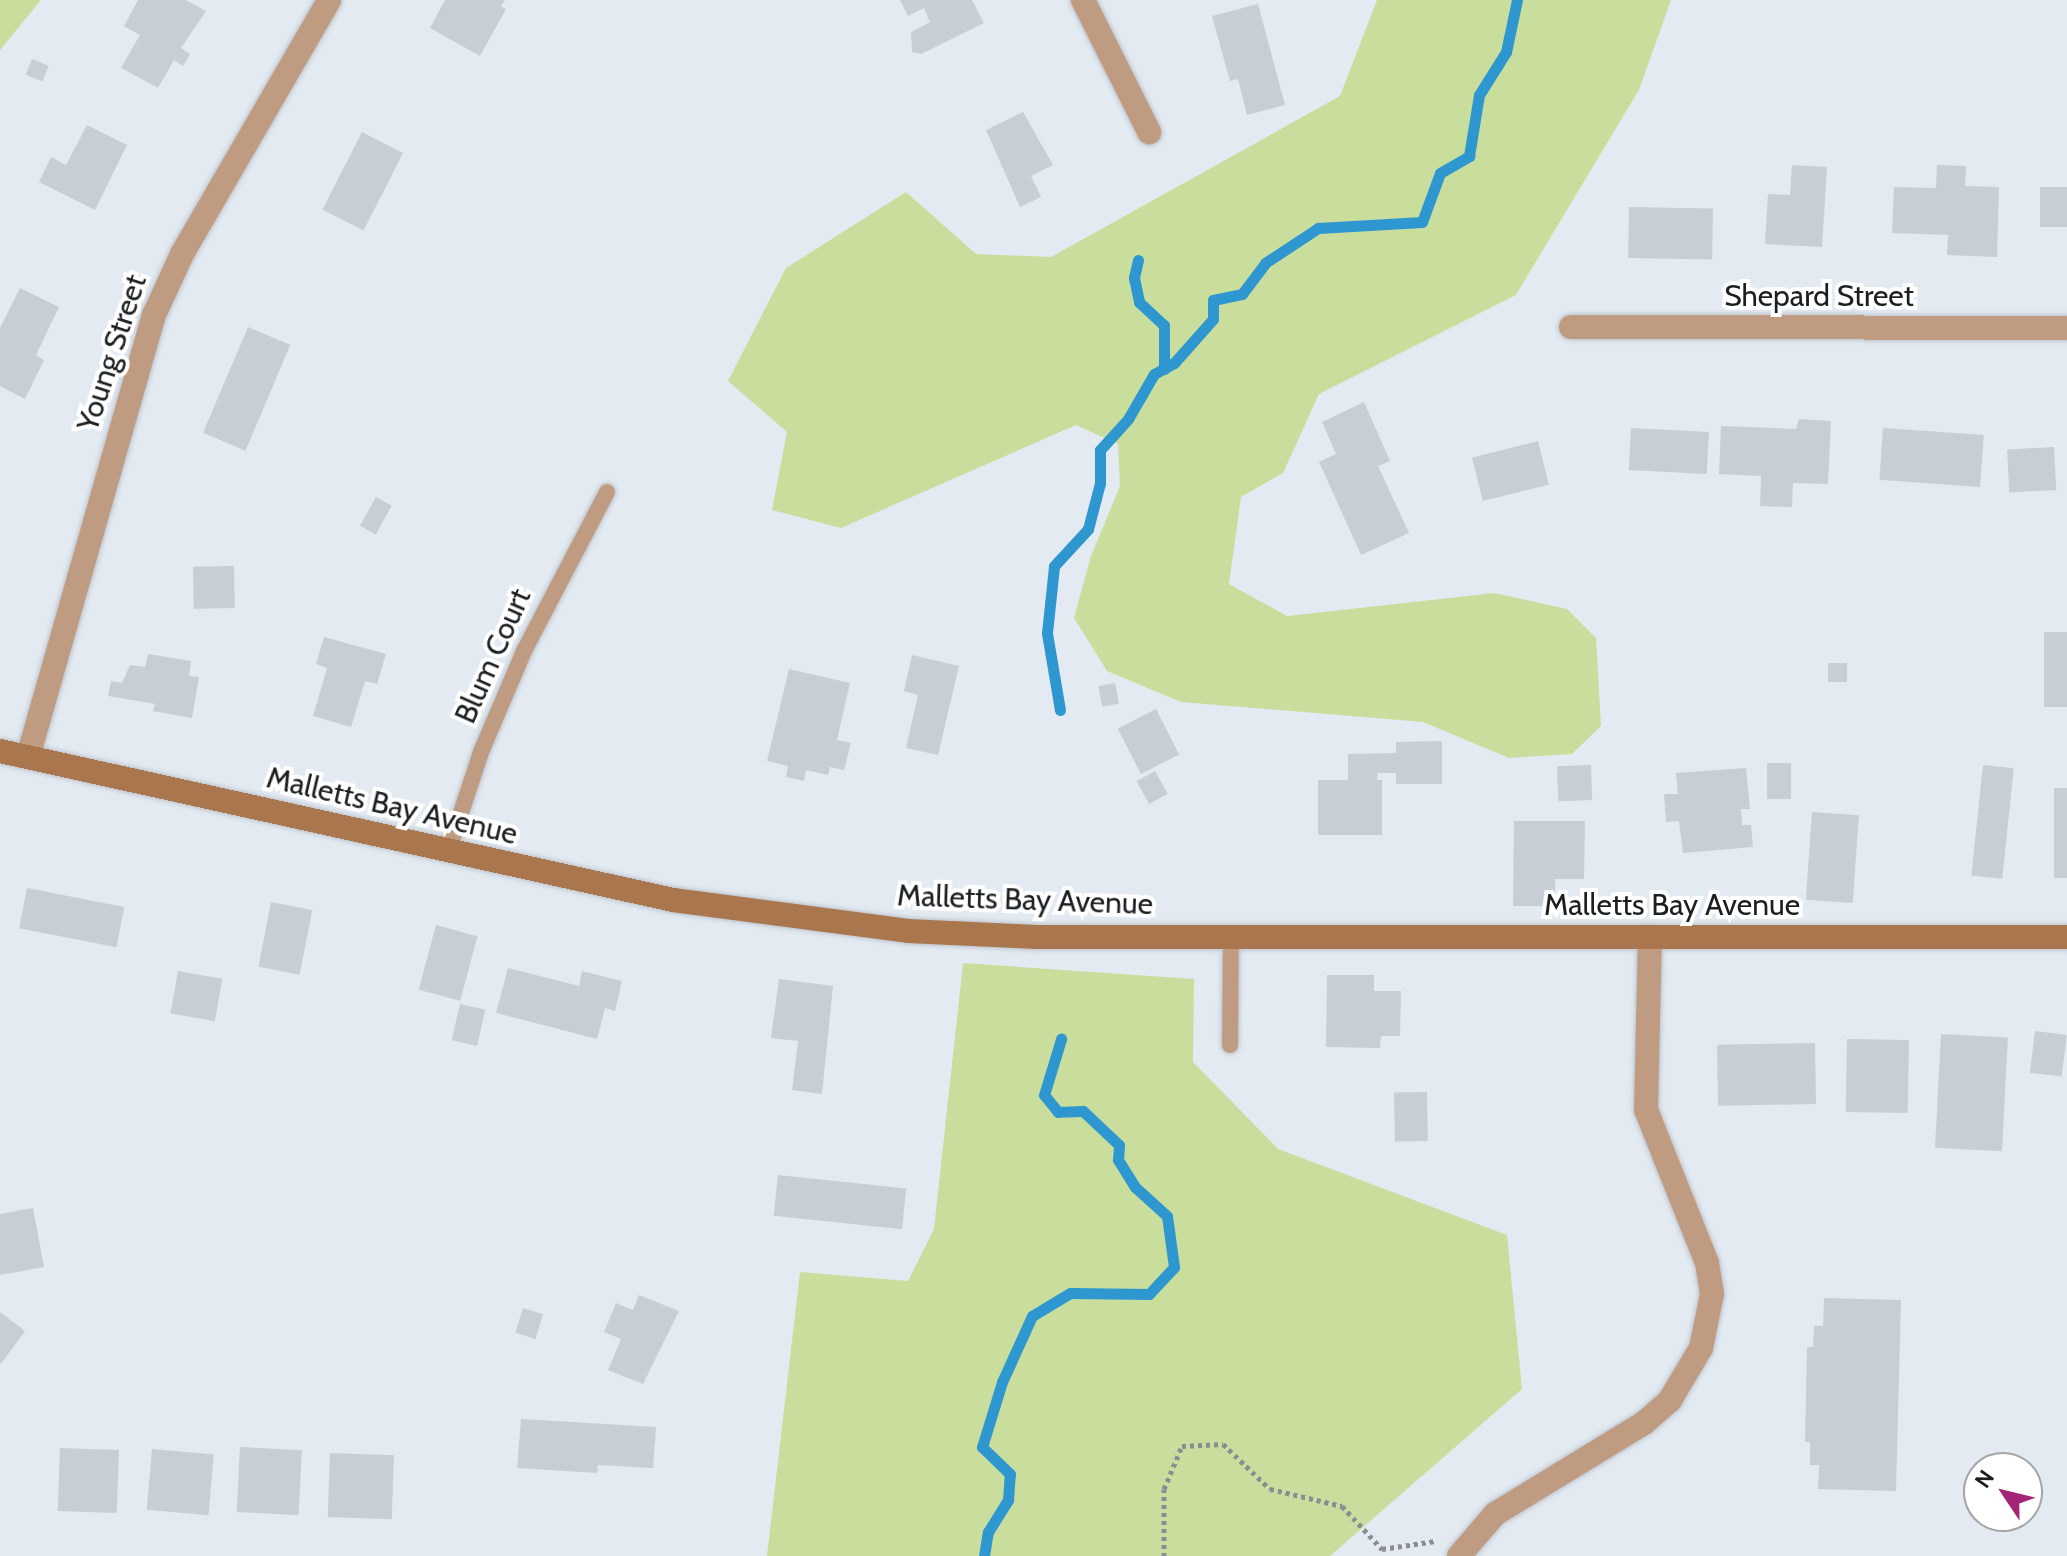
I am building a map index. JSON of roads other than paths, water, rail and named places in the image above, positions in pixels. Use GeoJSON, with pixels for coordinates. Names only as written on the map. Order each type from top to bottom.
{"type":"FeatureCollection","features":[{"type":"Feature","properties":{"kind":"street","name":"Young Street"},"geometry":{"type":"LineString","coordinates":[[28,757],[154,315],[182,254],[329,0]]}},
{"type":"Feature","properties":{"kind":"street"},"geometry":{"type":"LineString","coordinates":[[1083,0],[1149,132]]}},
{"type":"Feature","properties":{"kind":"street","name":"Shepard Street"},"geometry":{"type":"LineString","coordinates":[[1571,327],[2067,328]]}},
{"type":"Feature","properties":{"kind":"street","name":"Malletts Bay Avenue"},"geometry":{"type":"LineString","coordinates":[[0,751],[673,900],[796,920],[1037,937],[2067,937]]}},
{"type":"Feature","properties":{"kind":"street"},"geometry":{"type":"LineString","coordinates":[[1459,1556],[1472,1535],[1521,1497],[1644,1423],[1670,1400],[1701,1348],[1712,1294],[1707,1263],[1646,1110],[1650,937]]}},
{"type":"Feature","properties":{"kind":"lane","name":"Blum Court"},"geometry":{"type":"LineString","coordinates":[[448,852],[481,752],[525,649],[607,492]]}},
{"type":"Feature","properties":{"kind":"lane"},"geometry":{"type":"LineString","coordinates":[[1230,1045],[1231,937]]}},
{"type":"Feature","properties":{"kind":"waterway"},"geometry":{"type":"LineString","coordinates":[[1060,710],[1047,633],[1054,566],[1088,529],[1100,483],[1100,450],[1128,419],[1154,374],[1174,363],[1213,319],[1213,300],[1242,294],[1265,263],[1318,228],[1422,222],[1440,173],[1469,156],[1479,95],[1506,52],[1517,0]]}},
{"type":"Feature","properties":{"kind":"waterway"},"geometry":{"type":"LineString","coordinates":[[1138,260],[1134,278],[1139,302],[1164,325],[1164,369]]}},
{"type":"Feature","properties":{"kind":"waterway"},"geometry":{"type":"LineString","coordinates":[[984,1556],[988,1532],[1008,1500],[1010,1474],[982,1447],[1002,1382],[1032,1316],[1070,1293],[1149,1294],[1174,1267],[1167,1216],[1135,1187],[1118,1160],[1119,1145],[1083,1111],[1058,1112],[1044,1095],[1061,1039]]}}]}
